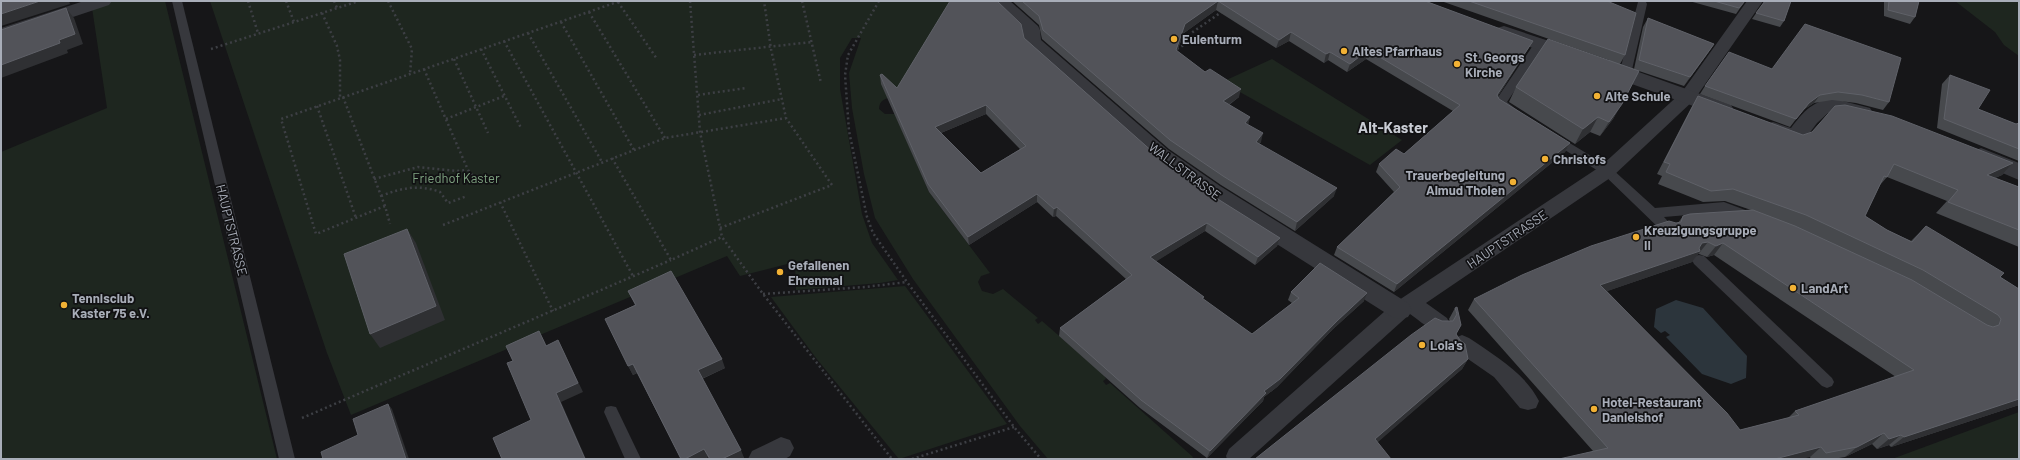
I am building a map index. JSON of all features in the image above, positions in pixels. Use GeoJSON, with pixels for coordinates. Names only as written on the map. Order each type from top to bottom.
{"type":"FeatureCollection","features":[{"type":"Feature","properties":{"kind":"street"},"geometry":{"type":"LineString","coordinates":[[1,35],[103,1]]}},
{"type":"Feature","properties":{"kind":"street","name":"WALLSTRASSE"},"geometry":{"type":"LineString","coordinates":[[999,1],[1032,30],[1032,42],[1161,155],[1212,192],[1405,307]]}},
{"type":"Feature","properties":{"kind":"street","name":"HAUPTSTRASSE"},"geometry":{"type":"LineString","coordinates":[[1237,456],[1405,307],[1607,171],[1688,96],[1755,1]]}},
{"type":"Feature","properties":{"kind":"street"},"geometry":{"type":"LineString","coordinates":[[1488,27],[1688,96],[1795,138],[1820,109],[1830,107],[1845,108],[1878,118]]}},
{"type":"Feature","properties":{"kind":"street"},"geometry":{"type":"LineString","coordinates":[[1964,149],[2019,172]]}},
{"type":"Feature","properties":{"kind":"street"},"geometry":{"type":"LineString","coordinates":[[1405,307],[1440,324]]}},
{"type":"Feature","properties":{"kind":"street"},"geometry":{"type":"LineString","coordinates":[[1462,344],[1501,371],[1528,401]]}},
{"type":"Feature","properties":{"kind":"lane","name":"HAUPTSTRASSE"},"geometry":{"type":"LineString","coordinates":[[177,1],[287,459]]}},
{"type":"Feature","properties":{"kind":"lane"},"geometry":{"type":"LineString","coordinates":[[1625,74],[1642,4]]}},
{"type":"Feature","properties":{"kind":"lane"},"geometry":{"type":"LineString","coordinates":[[1520,116],[1500,103],[1540,44]]}},
{"type":"Feature","properties":{"kind":"lane"},"geometry":{"type":"LineString","coordinates":[[1540,129],[1607,171],[1668,228]]}},
{"type":"Feature","properties":{"kind":"lane"},"geometry":{"type":"LineString","coordinates":[[1652,213],[1724,207],[1761,221]]}},
{"type":"Feature","properties":{"kind":"lane"},"geometry":{"type":"LineString","coordinates":[[1699,260],[1828,382]]}},
{"type":"Feature","properties":{"kind":"lane"},"geometry":{"type":"LineString","coordinates":[[611,412],[633,459]]}},
{"type":"Feature","properties":{"kind":"path"},"geometry":{"type":"LineString","coordinates":[[248,1],[258,33]]}},
{"type":"Feature","properties":{"kind":"path"},"geometry":{"type":"LineString","coordinates":[[286,1],[294,22]]}},
{"type":"Feature","properties":{"kind":"path"},"geometry":{"type":"LineString","coordinates":[[334,1],[337,8]]}},
{"type":"Feature","properties":{"kind":"path"},"geometry":{"type":"LineString","coordinates":[[189,55],[359,1]]}},
{"type":"Feature","properties":{"kind":"path"},"geometry":{"type":"LineString","coordinates":[[388,1],[412,49],[410,74]]}},
{"type":"Feature","properties":{"kind":"path"},"geometry":{"type":"LineString","coordinates":[[690,1],[700,132],[722,237],[763,294],[892,459]]}},
{"type":"Feature","properties":{"kind":"path"},"geometry":{"type":"LineString","coordinates":[[720,228],[832,185],[786,118],[771,47],[764,1]]}},
{"type":"Feature","properties":{"kind":"path"},"geometry":{"type":"LineString","coordinates":[[802,1],[821,83]]}},
{"type":"Feature","properties":{"kind":"path"},"geometry":{"type":"LineString","coordinates":[[879,1],[848,55],[845,70],[845,97],[849,131],[867,217],[873,233],[907,282],[1014,427],[1041,459]]}},
{"type":"Feature","properties":{"kind":"path"},"geometry":{"type":"LineString","coordinates":[[385,206],[316,234],[281,119],[619,2],[657,59]]}},
{"type":"Feature","properties":{"kind":"path"},"geometry":{"type":"LineString","coordinates":[[1174,50],[1187,43],[1187,36],[1224,10]]}},
{"type":"Feature","properties":{"kind":"path"},"geometry":{"type":"LineString","coordinates":[[322,12],[337,46],[340,60],[340,98]]}},
{"type":"Feature","properties":{"kind":"path"},"geometry":{"type":"LineString","coordinates":[[589,12],[665,138]]}},
{"type":"Feature","properties":{"kind":"path"},"geometry":{"type":"LineString","coordinates":[[560,22],[634,150]]}},
{"type":"Feature","properties":{"kind":"path"},"geometry":{"type":"LineString","coordinates":[[528,33],[602,162]]}},
{"type":"Feature","properties":{"kind":"path"},"geometry":{"type":"LineString","coordinates":[[504,41],[633,276]]}},
{"type":"Feature","properties":{"kind":"path"},"geometry":{"type":"LineString","coordinates":[[694,56],[812,42]]}},
{"type":"Feature","properties":{"kind":"path"},"geometry":{"type":"LineString","coordinates":[[481,49],[521,128]]}},
{"type":"Feature","properties":{"kind":"path"},"geometry":{"type":"LineString","coordinates":[[454,59],[488,133]]}},
{"type":"Feature","properties":{"kind":"path"},"geometry":{"type":"LineString","coordinates":[[424,69],[468,170],[473,176]]}},
{"type":"Feature","properties":{"kind":"path"},"geometry":{"type":"LineString","coordinates":[[698,96],[746,88]]}},
{"type":"Feature","properties":{"kind":"path"},"geometry":{"type":"LineString","coordinates":[[446,119],[504,96]]}},
{"type":"Feature","properties":{"kind":"path"},"geometry":{"type":"LineString","coordinates":[[343,97],[385,206],[390,224]]}},
{"type":"Feature","properties":{"kind":"path"},"geometry":{"type":"LineString","coordinates":[[699,115],[782,99]]}},
{"type":"Feature","properties":{"kind":"path"},"geometry":{"type":"LineString","coordinates":[[317,106],[356,218]]}},
{"type":"Feature","properties":{"kind":"path"},"geometry":{"type":"LineString","coordinates":[[443,225],[665,138],[786,118]]}},
{"type":"Feature","properties":{"kind":"path"},"geometry":{"type":"LineString","coordinates":[[612,158],[671,260]]}},
{"type":"Feature","properties":{"kind":"path"},"geometry":{"type":"LineString","coordinates":[[374,179],[418,167],[456,171],[468,170]]}},
{"type":"Feature","properties":{"kind":"path"},"geometry":{"type":"LineString","coordinates":[[381,196],[398,190],[420,186],[440,192],[448,203],[467,196]]}},
{"type":"Feature","properties":{"kind":"path"},"geometry":{"type":"LineString","coordinates":[[500,202],[553,310]]}},
{"type":"Feature","properties":{"kind":"path"},"geometry":{"type":"LineString","coordinates":[[280,428],[722,237]]}},
{"type":"Feature","properties":{"kind":"path"},"geometry":{"type":"LineString","coordinates":[[763,294],[858,288],[907,282]]}},
{"type":"Feature","properties":{"kind":"path"},"geometry":{"type":"LineString","coordinates":[[912,459],[1014,427]]}},
{"type":"Feature","properties":{"kind":"green space"},"geometry":{"type":"Polygon","coordinates":[[[91,1],[165,1],[277,459],[1,459],[1,152],[107,108],[91,1]]]}},
{"type":"Feature","properties":{"kind":"green space","name":"Friedhof Kaster"},"geometry":{"type":"Polygon","coordinates":[[[210,1],[958,1],[894,97],[888,98],[880,103],[879,109],[885,114],[895,114],[929,192],[990,273],[981,276],[978,282],[982,291],[993,294],[1003,289],[1038,318],[1035,320],[1038,324],[1042,321],[1104,375],[1106,379],[1103,381],[1106,385],[1110,383],[1193,457],[1192,459],[1048,459],[1020,426],[913,279],[875,218],[864,174],[852,108],[849,73],[861,38],[852,38],[840,58],[840,89],[862,214],[872,243],[898,280],[880,283],[796,290],[795,262],[740,276],[727,256],[351,415],[327,353],[210,1]]]}},
{"type":"Feature","properties":{"kind":"green space"},"geometry":{"type":"Polygon","coordinates":[[[1955,1],[2019,1],[2019,56],[2004,45],[1995,32],[1955,1]]]}},
{"type":"Feature","properties":{"kind":"green space"},"geometry":{"type":"Polygon","coordinates":[[[1272,59],[1402,140],[1370,165],[1222,82],[1272,59]]]}},
{"type":"Feature","properties":{"kind":"green space"},"geometry":{"type":"Polygon","coordinates":[[[905,286],[1007,424],[899,459],[816,358],[771,297],[905,286]]]}},
{"type":"Feature","properties":{"kind":"green space"},"geometry":{"type":"Polygon","coordinates":[[[2019,412],[2019,459],[1892,459],[2019,412]]]}},
{"type":"Feature","properties":{"kind":"shaded area"},"geometry":{"type":"Polygon","coordinates":[[[1676,300],[1703,308],[1747,356],[1746,378],[1731,384],[1702,374],[1666,337],[1670,335],[1665,331],[1661,333],[1654,327],[1656,309],[1676,300]]]}},
{"type":"Feature","properties":{"kind":"building"},"geometry":{"type":"Polygon","coordinates":[[[1,1],[40,1],[1,14],[1,1]]]}},
{"type":"Feature","properties":{"kind":"building"},"geometry":{"type":"Polygon","coordinates":[[[950,1],[997,1],[1021,24],[1024,38],[1154,153],[1205,191],[1280,238],[1258,257],[1207,223],[1150,257],[1204,297],[1202,298],[1252,334],[1299,298],[1291,292],[1320,263],[1367,293],[1280,379],[1264,391],[1266,393],[1210,451],[1141,400],[1060,328],[1132,275],[1057,207],[1054,209],[1037,194],[968,237],[928,184],[880,75],[882,74],[897,88],[950,1]],[[986,105],[935,127],[981,173],[1026,146],[986,105]]]}},
{"type":"Feature","properties":{"kind":"building"},"geometry":{"type":"Polygon","coordinates":[[[1022,1],[1218,1],[1185,24],[1176,50],[1205,72],[1210,69],[1241,89],[1223,101],[1250,117],[1245,123],[1263,133],[1256,142],[1337,188],[1297,222],[1223,176],[1170,140],[1043,30],[1039,16],[1022,1]]]}},
{"type":"Feature","properties":{"kind":"building"},"geometry":{"type":"Polygon","coordinates":[[[1218,1],[1425,1],[1533,41],[1497,95],[1499,99],[1570,143],[1397,284],[1337,247],[1400,187],[1379,164],[1396,149],[1404,154],[1460,105],[1368,50],[1350,64],[1330,52],[1326,54],[1291,32],[1279,40],[1218,1]]]}},
{"type":"Feature","properties":{"kind":"building"},"geometry":{"type":"Polygon","coordinates":[[[1469,1],[1607,1],[1636,13],[1625,55],[1469,1]]]}},
{"type":"Feature","properties":{"kind":"building"},"geometry":{"type":"Polygon","coordinates":[[[1714,1],[1745,1],[1739,8],[1714,1]]]}},
{"type":"Feature","properties":{"kind":"building"},"geometry":{"type":"Polygon","coordinates":[[[1765,1],[1791,1],[1784,21],[1756,13],[1765,1]]]}},
{"type":"Feature","properties":{"kind":"building"},"geometry":{"type":"Polygon","coordinates":[[[1889,1],[1919,1],[1915,17],[1888,10],[1889,1]]]}},
{"type":"Feature","properties":{"kind":"building"},"geometry":{"type":"Polygon","coordinates":[[[66,8],[75,34],[59,40],[60,43],[1,65],[1,30],[66,8]]]}},
{"type":"Feature","properties":{"kind":"building"},"geometry":{"type":"Polygon","coordinates":[[[1648,18],[1714,44],[1690,77],[1639,60],[1648,18]]]}},
{"type":"Feature","properties":{"kind":"building"},"geometry":{"type":"Polygon","coordinates":[[[1805,24],[1901,58],[1889,102],[1862,95],[1838,92],[1820,95],[1809,103],[1796,119],[1705,86],[1729,52],[1772,69],[1805,24]]]}},
{"type":"Feature","properties":{"kind":"building","name":"Alte Schule"},"geometry":{"type":"Polygon","coordinates":[[[1548,39],[1639,71],[1622,104],[1609,122],[1598,117],[1583,129],[1516,87],[1548,39]]]}},
{"type":"Feature","properties":{"kind":"building"},"geometry":{"type":"Polygon","coordinates":[[[1950,75],[1990,90],[1978,109],[2016,124],[2019,123],[2019,149],[1944,119],[1950,75]]]}},
{"type":"Feature","properties":{"kind":"building"},"geometry":{"type":"Polygon","coordinates":[[[1698,96],[1803,135],[1812,132],[1835,106],[1845,105],[1892,116],[2013,163],[1987,175],[2019,187],[2019,230],[1948,202],[1958,190],[1894,164],[1887,177],[1884,176],[1865,216],[1887,230],[1912,242],[1926,226],[2004,273],[2000,277],[2019,289],[2019,399],[1904,437],[1901,435],[1889,439],[1884,433],[1857,447],[1826,453],[1821,447],[1775,459],[1559,459],[1608,448],[1474,299],[1522,275],[1591,246],[1669,221],[1676,223],[1681,222],[1683,216],[1690,214],[1753,210],[1795,226],[1912,280],[1987,325],[1993,327],[1999,325],[2001,319],[1998,315],[1923,270],[1806,215],[1733,189],[1711,191],[1666,172],[1670,164],[1664,162],[1698,96]],[[1708,242],[1702,243],[1699,248],[1700,251],[1600,285],[1727,413],[1740,430],[1799,415],[1795,411],[1914,370],[1723,243],[1716,246],[1708,242]]]}},
{"type":"Feature","properties":{"kind":"building"},"geometry":{"type":"Polygon","coordinates":[[[407,229],[436,306],[370,334],[344,254],[407,229]]]}},
{"type":"Feature","properties":{"kind":"building"},"geometry":{"type":"Polygon","coordinates":[[[671,271],[722,359],[698,370],[741,450],[722,459],[710,459],[704,449],[685,459],[681,459],[633,364],[628,366],[605,319],[636,305],[628,291],[671,271]]]}},
{"type":"Feature","properties":{"kind":"building"},"geometry":{"type":"Polygon","coordinates":[[[1457,307],[1461,325],[1456,334],[1465,344],[1468,359],[1375,439],[1391,459],[1255,459],[1411,335],[1435,318],[1442,321],[1453,321],[1457,314],[1455,308],[1457,307]]]}},
{"type":"Feature","properties":{"kind":"building"},"geometry":{"type":"Polygon","coordinates":[[[539,331],[546,346],[558,340],[578,383],[556,393],[585,459],[502,459],[493,438],[531,420],[507,363],[513,361],[506,346],[539,331]]]}},
{"type":"Feature","properties":{"kind":"building"},"geometry":{"type":"Polygon","coordinates":[[[388,404],[406,459],[323,459],[321,452],[358,435],[353,419],[388,404]]]}},
{"type":"Feature","properties":{"kind":"place","name":"Eulenturm"},"geometry":{"type":"Point","coordinates":[1174,39]}},
{"type":"Feature","properties":{"kind":"place","name":"Altes Pfarrhaus"},"geometry":{"type":"Point","coordinates":[1344,51]}},
{"type":"Feature","properties":{"kind":"place","name":"St. Georgs Kirche"},"geometry":{"type":"Point","coordinates":[1457,64]}},
{"type":"Feature","properties":{"kind":"place","name":"Alte Schule"},"geometry":{"type":"Point","coordinates":[1597,96]}},
{"type":"Feature","properties":{"kind":"place","name":"Christofs"},"geometry":{"type":"Point","coordinates":[1545,159]}},
{"type":"Feature","properties":{"kind":"place","name":"Trauerbegleitung Almud Tholen"},"geometry":{"type":"Point","coordinates":[1513,182]}},
{"type":"Feature","properties":{"kind":"place","name":"Kreuzigungsgruppe II"},"geometry":{"type":"Point","coordinates":[1636,237]}},
{"type":"Feature","properties":{"kind":"place","name":"Gefallenen Ehrenmal"},"geometry":{"type":"Point","coordinates":[780,272]}},
{"type":"Feature","properties":{"kind":"place","name":"LandArt"},"geometry":{"type":"Point","coordinates":[1793,288]}},
{"type":"Feature","properties":{"kind":"place","name":"Tennisclub Kaster 75 e.V."},"geometry":{"type":"Point","coordinates":[64,305]}},
{"type":"Feature","properties":{"kind":"place","name":"Lola's"},"geometry":{"type":"Point","coordinates":[1422,345]}},
{"type":"Feature","properties":{"kind":"place","name":"Hotel-Restaurant Danielshof"},"geometry":{"type":"Point","coordinates":[1594,409]}},
{"type":"Feature","properties":{"kind":"district","name":"Alt-Kaster"},"geometry":{"type":"Point","coordinates":[1393,128]}}]}
